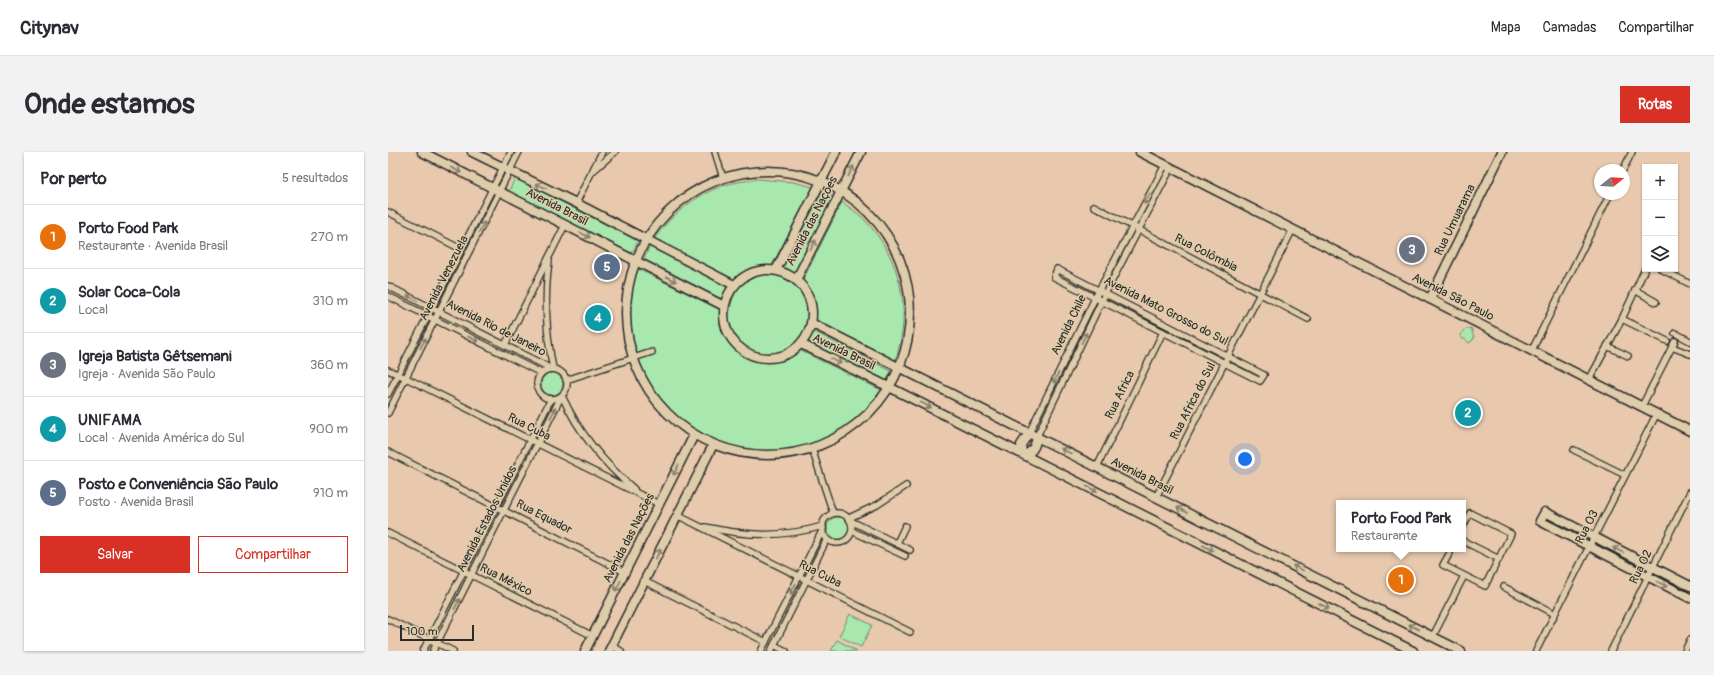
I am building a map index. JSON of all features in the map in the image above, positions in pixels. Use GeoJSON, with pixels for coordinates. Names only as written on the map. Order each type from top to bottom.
{"type":"FeatureCollection","features":[{"type":"Feature","properties":{"kind":"main road","name":"Avenida Brasil"},"geometry":{"type":"LineString","coordinates":[[422,152],[724,306]]}},
{"type":"Feature","properties":{"kind":"main road","name":"Avenida Brasil"},"geometry":{"type":"LineString","coordinates":[[472,152],[576,203],[734,285]]}},
{"type":"Feature","properties":{"kind":"main road","name":"Avenida das Nações"},"geometry":{"type":"LineString","coordinates":[[776,270],[836,152]]}},
{"type":"Feature","properties":{"kind":"main road","name":"Avenida das Nações"},"geometry":{"type":"LineString","coordinates":[[796,280],[861,152]]}},
{"type":"Feature","properties":{"kind":"main road","name":"Avenida São Paulo"},"geometry":{"type":"LineString","coordinates":[[1140,152],[1690,431]]}},
{"type":"Feature","properties":{"kind":"main road","name":"Rua Umuarama"},"geometry":{"type":"LineString","coordinates":[[1430,298],[1502,152]]}},
{"type":"Feature","properties":{"kind":"main road"},"geometry":{"type":"LineString","coordinates":[[760,170],[783,170],[822,181],[841,191],[861,205],[873,216],[884,231],[899,260],[907,287],[910,306],[909,329],[901,368],[891,388],[872,412],[851,429],[827,443],[797,453],[765,456],[742,453],[713,445],[694,435],[666,414],[653,398],[640,376],[633,358],[628,338],[626,316],[628,290],[636,261],[646,240],[660,220],[676,204],[694,190],[723,178],[760,170]]}},
{"type":"Feature","properties":{"kind":"main road"},"geometry":{"type":"LineString","coordinates":[[760,270],[776,270],[785,273],[796,280],[807,292],[811,302],[812,312],[812,322],[808,334],[801,344],[791,352],[779,357],[766,358],[748,354],[736,345],[728,334],[724,320],[724,306],[734,285],[746,275],[760,270]]}},
{"type":"Feature","properties":{"kind":"main road","name":"Avenida Brasil"},"geometry":{"type":"LineString","coordinates":[[812,322],[1461,651]]}},
{"type":"Feature","properties":{"kind":"main road","name":"Avenida Brasil"},"geometry":{"type":"LineString","coordinates":[[801,344],[1023,454],[1413,651]]}},
{"type":"Feature","properties":{"kind":"main road"},"geometry":{"type":"LineString","coordinates":[[1033,434],[1032,451],[1023,454],[1021,445],[1033,434]]}},
{"type":"Feature","properties":{"kind":"main road","name":"Avenida das Nações"},"geometry":{"type":"LineString","coordinates":[[585,651],[694,435]]}},
{"type":"Feature","properties":{"kind":"main road"},"geometry":{"type":"LineString","coordinates":[[610,649],[713,445]]}},
{"type":"Feature","properties":{"kind":"main road"},"geometry":{"type":"LineString","coordinates":[[1690,586],[1544,512],[1540,521],[1690,598]]}},
{"type":"Feature","properties":{"kind":"street","name":"Avenida Venezuela"},"geometry":{"type":"LineString","coordinates":[[388,413],[439,312],[506,169],[511,152]]}},
{"type":"Feature","properties":{"kind":"street","name":"Avenida Venezuela"},"geometry":{"type":"LineString","coordinates":[[506,169],[519,152]]}},
{"type":"Feature","properties":{"kind":"street"},"geometry":{"type":"LineString","coordinates":[[576,203],[602,152]]}},
{"type":"Feature","properties":{"kind":"street"},"geometry":{"type":"LineString","coordinates":[[592,172],[616,152]]}},
{"type":"Feature","properties":{"kind":"street"},"geometry":{"type":"LineString","coordinates":[[715,152],[723,178]]}},
{"type":"Feature","properties":{"kind":"street"},"geometry":{"type":"LineString","coordinates":[[1625,164],[1632,152]]}},
{"type":"Feature","properties":{"kind":"street","name":"Avenida Chile"},"geometry":{"type":"LineString","coordinates":[[1033,434],[1095,298],[1132,227],[1168,167]]}},
{"type":"Feature","properties":{"kind":"street","name":"Avenida Chile"},"geometry":{"type":"LineString","coordinates":[[1033,434],[1138,230],[1168,167]]}},
{"type":"Feature","properties":{"kind":"street","name":"Avenida Venezuela"},"geometry":{"type":"LineString","coordinates":[[388,394],[461,249],[496,190]]}},
{"type":"Feature","properties":{"kind":"street"},"geometry":{"type":"LineString","coordinates":[[1532,350],[1607,200]]}},
{"type":"Feature","properties":{"kind":"street","name":"Rua Colômbia"},"geometry":{"type":"LineString","coordinates":[[1094,206],[1308,319]]}},
{"type":"Feature","properties":{"kind":"street"},"geometry":{"type":"LineString","coordinates":[[388,212],[461,249]]}},
{"type":"Feature","properties":{"kind":"street"},"geometry":{"type":"LineString","coordinates":[[505,345],[566,225]]}},
{"type":"Feature","properties":{"kind":"street","name":"Rua Africa do Sul"},"geometry":{"type":"LineString","coordinates":[[1156,497],[1293,229]]}},
{"type":"Feature","properties":{"kind":"street"},"geometry":{"type":"LineString","coordinates":[[549,257],[546,302],[548,345],[552,369]]}},
{"type":"Feature","properties":{"kind":"street","name":"Avenida Mato Grosso do Sul"},"geometry":{"type":"LineString","coordinates":[[1057,269],[1099,291],[1264,375],[1260,381],[1095,298],[1054,277],[1057,269]]}},
{"type":"Feature","properties":{"kind":"street"},"geometry":{"type":"LineString","coordinates":[[1589,380],[1622,319],[1644,272]]}},
{"type":"Feature","properties":{"kind":"street"},"geometry":{"type":"LineString","coordinates":[[1667,272],[1690,284]]}},
{"type":"Feature","properties":{"kind":"street","name":"Avenida Rio de Janeiro"},"geometry":{"type":"LineString","coordinates":[[388,286],[552,369]]}},
{"type":"Feature","properties":{"kind":"street"},"geometry":{"type":"LineString","coordinates":[[1635,290],[1656,302]]}},
{"type":"Feature","properties":{"kind":"street","name":"Avenida Rio de Janeiro"},"geometry":{"type":"LineString","coordinates":[[388,296],[541,373]]}},
{"type":"Feature","properties":{"kind":"street"},"geometry":{"type":"LineString","coordinates":[[1622,319],[1667,341]]}},
{"type":"Feature","properties":{"kind":"street","name":"Rua Africa"},"geometry":{"type":"LineString","coordinates":[[1097,467],[1162,332]]}},
{"type":"Feature","properties":{"kind":"street"},"geometry":{"type":"LineString","coordinates":[[1675,333],[1690,341]]}},
{"type":"Feature","properties":{"kind":"street"},"geometry":{"type":"LineString","coordinates":[[1642,406],[1674,344],[1690,354]]}},
{"type":"Feature","properties":{"kind":"street"},"geometry":{"type":"LineString","coordinates":[[1607,346],[1628,356]]}},
{"type":"Feature","properties":{"kind":"street"},"geometry":{"type":"LineString","coordinates":[[566,380],[652,352]]}},
{"type":"Feature","properties":{"kind":"street"},"geometry":{"type":"LineString","coordinates":[[552,369],[561,372],[566,380],[567,386],[562,396],[550,400],[543,397],[538,390],[537,381],[541,373],[552,369]]}},
{"type":"Feature","properties":{"kind":"street","name":"Rua Cuba"},"geometry":{"type":"LineString","coordinates":[[388,370],[659,504]]}},
{"type":"Feature","properties":{"kind":"street"},"geometry":{"type":"LineString","coordinates":[[562,396],[572,416],[590,444],[618,475],[640,495]]}},
{"type":"Feature","properties":{"kind":"street","name":"Avenida Estados Unidos"},"geometry":{"type":"LineString","coordinates":[[433,651],[562,396]]}},
{"type":"Feature","properties":{"kind":"street","name":"Avenida Estados Unidos"},"geometry":{"type":"LineString","coordinates":[[423,651],[550,400]]}},
{"type":"Feature","properties":{"kind":"street","name":"Rua 03"},"geometry":{"type":"LineString","coordinates":[[1536,651],[1656,413]]}},
{"type":"Feature","properties":{"kind":"street"},"geometry":{"type":"LineString","coordinates":[[812,449],[833,514]]}},
{"type":"Feature","properties":{"kind":"street"},"geometry":{"type":"LineString","coordinates":[[1574,450],[1625,475]]}},
{"type":"Feature","properties":{"kind":"street","name":"Rua Equador"},"geometry":{"type":"LineString","coordinates":[[388,452],[504,509],[625,572]]}},
{"type":"Feature","properties":{"kind":"street"},"geometry":{"type":"LineString","coordinates":[[850,520],[906,486]]}},
{"type":"Feature","properties":{"kind":"street","name":"Rua 02"},"geometry":{"type":"LineString","coordinates":[[1611,651],[1690,492]]}},
{"type":"Feature","properties":{"kind":"street"},"geometry":{"type":"LineString","coordinates":[[761,651],[823,527],[825,519],[833,514],[842,513],[850,520],[910,550]]}},
{"type":"Feature","properties":{"kind":"street"},"geometry":{"type":"LineString","coordinates":[[1450,552],[1443,565],[1485,586],[1511,534],[1470,513],[1466,520]]}},
{"type":"Feature","properties":{"kind":"street","name":"Rua Cuba"},"geometry":{"type":"LineString","coordinates":[[677,515],[910,632]]}},
{"type":"Feature","properties":{"kind":"street"},"geometry":{"type":"LineString","coordinates":[[823,527],[824,535],[827,539],[840,542],[848,538],[852,531],[850,520]]}},
{"type":"Feature","properties":{"kind":"street"},"geometry":{"type":"LineString","coordinates":[[697,525],[721,530],[764,535],[823,527]]}},
{"type":"Feature","properties":{"kind":"street"},"geometry":{"type":"LineString","coordinates":[[897,544],[905,526]]}},
{"type":"Feature","properties":{"kind":"street"},"geometry":{"type":"LineString","coordinates":[[852,531],[905,556]]}},
{"type":"Feature","properties":{"kind":"street","name":"Rua México"},"geometry":{"type":"LineString","coordinates":[[388,533],[593,636]]}},
{"type":"Feature","properties":{"kind":"street"},"geometry":{"type":"LineString","coordinates":[[771,651],[827,539]]}},
{"type":"Feature","properties":{"kind":"street"},"geometry":{"type":"LineString","coordinates":[[1466,542],[1499,559]]}},
{"type":"Feature","properties":{"kind":"street"},"geometry":{"type":"LineString","coordinates":[[1433,636],[1464,576]]}},
{"type":"Feature","properties":{"kind":"street"},"geometry":{"type":"LineString","coordinates":[[644,581],[766,642]]}},
{"type":"Feature","properties":{"kind":"street"},"geometry":{"type":"LineString","coordinates":[[1504,587],[1555,614]]}},
{"type":"Feature","properties":{"kind":"street"},"geometry":{"type":"LineString","coordinates":[[388,619],[453,651]]}},
{"type":"Feature","properties":{"kind":"street"},"geometry":{"type":"LineString","coordinates":[[1685,651],[1690,640]]}},
{"type":"Feature","properties":{"kind":"street"},"geometry":{"type":"LineString","coordinates":[[774,645],[786,651]]}},
{"type":"Feature","properties":{"kind":"street"},"geometry":{"type":"LineString","coordinates":[[610,649],[621,651]]}},
{"type":"Feature","properties":{"kind":"green space"},"geometry":{"type":"Polygon","coordinates":[[[515,178],[638,241],[632,253],[509,191],[515,178]]]}},
{"type":"Feature","properties":{"kind":"green space"},"geometry":{"type":"Polygon","coordinates":[[[758,179],[793,182],[813,187],[771,267],[752,270],[734,280],[654,239],[676,214],[702,195],[726,185],[758,179]]]}},
{"type":"Feature","properties":{"kind":"green space"},"geometry":{"type":"Polygon","coordinates":[[[823,191],[833,197],[794,276],[782,269],[823,191]]]}},
{"type":"Feature","properties":{"kind":"green space"},"geometry":{"type":"Polygon","coordinates":[[[842,202],[862,217],[877,234],[887,250],[895,268],[903,304],[903,323],[895,361],[816,320],[815,302],[803,280],[842,202]]]}},
{"type":"Feature","properties":{"kind":"green space"},"geometry":{"type":"Polygon","coordinates":[[[650,246],[728,286],[722,299],[644,259],[650,246]]]}},
{"type":"Feature","properties":{"kind":"green space"},"geometry":{"type":"Polygon","coordinates":[[[638,269],[729,314],[736,292],[752,277],[767,274],[782,277],[795,286],[804,299],[808,314],[804,330],[791,346],[881,390],[865,410],[847,426],[827,438],[805,447],[783,451],[759,451],[735,447],[695,432],[672,414],[660,400],[650,385],[642,368],[636,350],[630,313],[631,292],[638,269]]]}},
{"type":"Feature","properties":{"kind":"green space"},"geometry":{"type":"Polygon","coordinates":[[[1471,328],[1474,338],[1469,343],[1465,339],[1462,339],[1460,335],[1464,330],[1471,328]]]}},
{"type":"Feature","properties":{"kind":"green space"},"geometry":{"type":"Polygon","coordinates":[[[813,331],[891,371],[886,382],[808,342],[813,331]]]}},
{"type":"Feature","properties":{"kind":"green space"},"geometry":{"type":"Polygon","coordinates":[[[552,373],[560,376],[563,384],[560,392],[552,395],[544,392],[541,384],[544,376],[552,373]]]}},
{"type":"Feature","properties":{"kind":"green space"},"geometry":{"type":"Polygon","coordinates":[[[838,517],[846,520],[849,528],[846,536],[838,539],[830,536],[827,528],[830,520],[838,517]]]}},
{"type":"Feature","properties":{"kind":"green space"},"geometry":{"type":"Polygon","coordinates":[[[850,614],[872,625],[861,647],[839,636],[850,614]]]}},
{"type":"Feature","properties":{"kind":"green space"},"geometry":{"type":"Polygon","coordinates":[[[837,640],[857,651],[831,651],[837,640]]]}},
{"type":"Feature","properties":{"kind":"place","name":"Igreja Batista Gêtsemani"},"geometry":{"type":"Point","coordinates":[1412,250]}},
{"type":"Feature","properties":{"kind":"place","name":"Posto e Conveniência São Paulo"},"geometry":{"type":"Point","coordinates":[607,267]}},
{"type":"Feature","properties":{"kind":"place","name":"UNIFAMA"},"geometry":{"type":"Point","coordinates":[598,318]}},
{"type":"Feature","properties":{"kind":"place","name":"Solar Coca-Cola"},"geometry":{"type":"Point","coordinates":[1468,413]}},
{"type":"Feature","properties":{"kind":"place","name":"Porto Food Park"},"geometry":{"type":"Point","coordinates":[1401,580]}}]}
